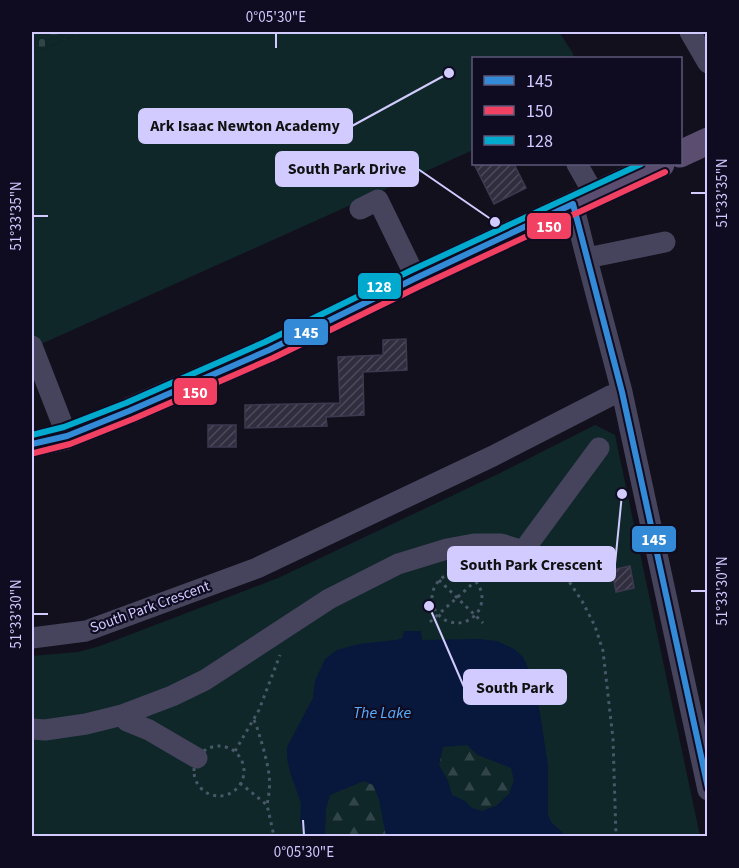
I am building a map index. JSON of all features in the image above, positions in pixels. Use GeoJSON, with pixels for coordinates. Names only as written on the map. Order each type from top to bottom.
{"type":"FeatureCollection","features":[{"type":"Feature","properties":{"kind":"main road"},"geometry":{"type":"LineString","coordinates":[[682,154],[708,141]]}},
{"type":"Feature","properties":{"kind":"main road"},"geometry":{"type":"LineString","coordinates":[[32,444],[67,435],[129,411],[269,350],[584,199],[645,167]]}},
{"type":"Feature","properties":{"kind":"street"},"geometry":{"type":"LineString","coordinates":[[690,32],[708,63]]}},
{"type":"Feature","properties":{"kind":"street"},"geometry":{"type":"LineString","coordinates":[[578,165],[584,199],[587,258],[622,392],[702,732],[708,790]]}},
{"type":"Feature","properties":{"kind":"street"},"geometry":{"type":"LineString","coordinates":[[360,209],[378,200],[416,278]]}},
{"type":"Feature","properties":{"kind":"street"},"geometry":{"type":"LineString","coordinates":[[587,258],[665,242]]}},
{"type":"Feature","properties":{"kind":"street"},"geometry":{"type":"LineString","coordinates":[[32,346],[67,435]]}},
{"type":"Feature","properties":{"kind":"street","name":"South Park Crescent"},"geometry":{"type":"LineString","coordinates":[[32,638],[86,631],[257,568],[622,392]]}},
{"type":"Feature","properties":{"kind":"street"},"geometry":{"type":"LineString","coordinates":[[32,729],[45,730],[86,724],[122,715],[172,696],[205,680],[329,599],[398,564],[447,549],[474,544],[501,544],[523,551],[599,448]]}},
{"type":"Feature","properties":{"kind":"street"},"geometry":{"type":"LineString","coordinates":[[122,715],[128,721],[149,730],[197,758]]}},
{"type":"Feature","properties":{"kind":"path"},"geometry":{"type":"LineString","coordinates":[[430,622],[476,581],[498,553],[501,544]]}},
{"type":"Feature","properties":{"kind":"path"},"geometry":{"type":"LineString","coordinates":[[523,551],[552,564],[564,574],[582,601],[598,634],[607,679],[613,739],[616,837]]}},
{"type":"Feature","properties":{"kind":"path"},"geometry":{"type":"LineString","coordinates":[[459,573],[476,581],[482,598],[479,611],[475,616],[468,621],[452,623],[438,615],[434,608],[432,594],[439,580],[459,573]]}},
{"type":"Feature","properties":{"kind":"path"},"geometry":{"type":"LineString","coordinates":[[439,580],[483,623]]}},
{"type":"Feature","properties":{"kind":"path"},"geometry":{"type":"LineString","coordinates":[[235,751],[259,710],[290,631],[287,626]]}},
{"type":"Feature","properties":{"kind":"path"},"geometry":{"type":"LineString","coordinates":[[254,719],[269,768],[270,792],[267,805],[274,837]]}},
{"type":"Feature","properties":{"kind":"path"},"geometry":{"type":"LineString","coordinates":[[214,746],[225,746],[235,751],[244,768],[240,783],[232,792],[223,796],[213,796],[205,792],[194,777],[193,767],[197,758],[204,750],[214,746]]}},
{"type":"Feature","properties":{"kind":"path"},"geometry":{"type":"LineString","coordinates":[[240,783],[267,805]]}},
{"type":"Feature","properties":{"kind":"green space"},"geometry":{"type":"Polygon","coordinates":[[[32,32],[82,32],[32,54],[32,32]]]}},
{"type":"Feature","properties":{"kind":"green space"},"geometry":{"type":"Polygon","coordinates":[[[82,32],[559,32],[574,55],[570,57],[472,57],[472,150],[39,345],[32,346],[32,54],[82,32]]]}},
{"type":"Feature","properties":{"kind":"green space"},"geometry":{"type":"Polygon","coordinates":[[[595,425],[615,435],[700,836],[32,836],[32,656],[78,652],[100,646],[278,578],[500,473],[595,425]]]}},
{"type":"Feature","properties":{"kind":"green space"},"geometry":{"type":"Polygon","coordinates":[[[467,745],[478,755],[511,767],[514,780],[509,794],[496,806],[483,811],[472,808],[465,801],[452,796],[448,781],[439,765],[443,746],[467,745]]]}},
{"type":"Feature","properties":{"kind":"green space"},"geometry":{"type":"Polygon","coordinates":[[[364,781],[373,785],[379,799],[386,836],[325,836],[326,809],[330,795],[364,781]]]}},
{"type":"Feature","properties":{"kind":"water","name":"The Lake"},"geometry":{"type":"Polygon","coordinates":[[[404,631],[421,631],[422,640],[497,641],[514,649],[523,657],[535,683],[543,733],[548,766],[548,815],[551,822],[566,836],[386,836],[379,799],[373,785],[364,781],[330,795],[326,809],[325,836],[305,836],[300,821],[301,803],[290,772],[287,747],[313,698],[315,681],[325,659],[337,650],[359,644],[402,638],[404,631]],[[467,745],[443,747],[439,765],[448,781],[452,795],[465,801],[472,808],[482,811],[496,806],[509,794],[514,780],[511,768],[478,755],[467,745]]]}},
{"type":"Feature","properties":{"kind":"building"},"geometry":{"type":"Polygon","coordinates":[[[474,165],[514,165],[526,188],[494,204],[474,165]]]}},
{"type":"Feature","properties":{"kind":"building"},"geometry":{"type":"Polygon","coordinates":[[[406,339],[407,370],[363,372],[364,415],[326,417],[327,426],[245,428],[245,405],[340,403],[338,357],[383,355],[383,340],[406,339]]]}},
{"type":"Feature","properties":{"kind":"building"},"geometry":{"type":"Polygon","coordinates":[[[208,425],[236,425],[236,447],[208,447],[208,425]]]}},
{"type":"Feature","properties":{"kind":"building"},"geometry":{"type":"Polygon","coordinates":[[[630,566],[634,588],[616,592],[612,570],[630,566]]]}},
{"type":"Feature","properties":{"kind":"transit line","name":"128"},"geometry":{"type":"LineString","coordinates":[[32,435],[64,427],[126,403],[265,342],[412,270],[639,165]]}},
{"type":"Feature","properties":{"kind":"transit line","name":"150"},"geometry":{"type":"LineString","coordinates":[[34,453],[70,444],[133,419],[273,358],[420,286],[665,172]]}},
{"type":"Feature","properties":{"kind":"transit line","name":"145"},"geometry":{"type":"LineString","coordinates":[[573,204],[622,392],[708,788]]}},
{"type":"Feature","properties":{"kind":"transit line","name":"145"},"geometry":{"type":"LineString","coordinates":[[32,444],[67,436],[269,350],[573,204]]}},
{"type":"Feature","properties":{"kind":"place","name":"Ark Isaac Newton Academy"},"geometry":{"type":"Point","coordinates":[449,73]}},
{"type":"Feature","properties":{"kind":"place","name":"South Park Drive"},"geometry":{"type":"Point","coordinates":[495,222]}},
{"type":"Feature","properties":{"kind":"place","name":"South Park Crescent"},"geometry":{"type":"Point","coordinates":[622,494]}},
{"type":"Feature","properties":{"kind":"place","name":"South Park"},"geometry":{"type":"Point","coordinates":[429,606]}}]}
